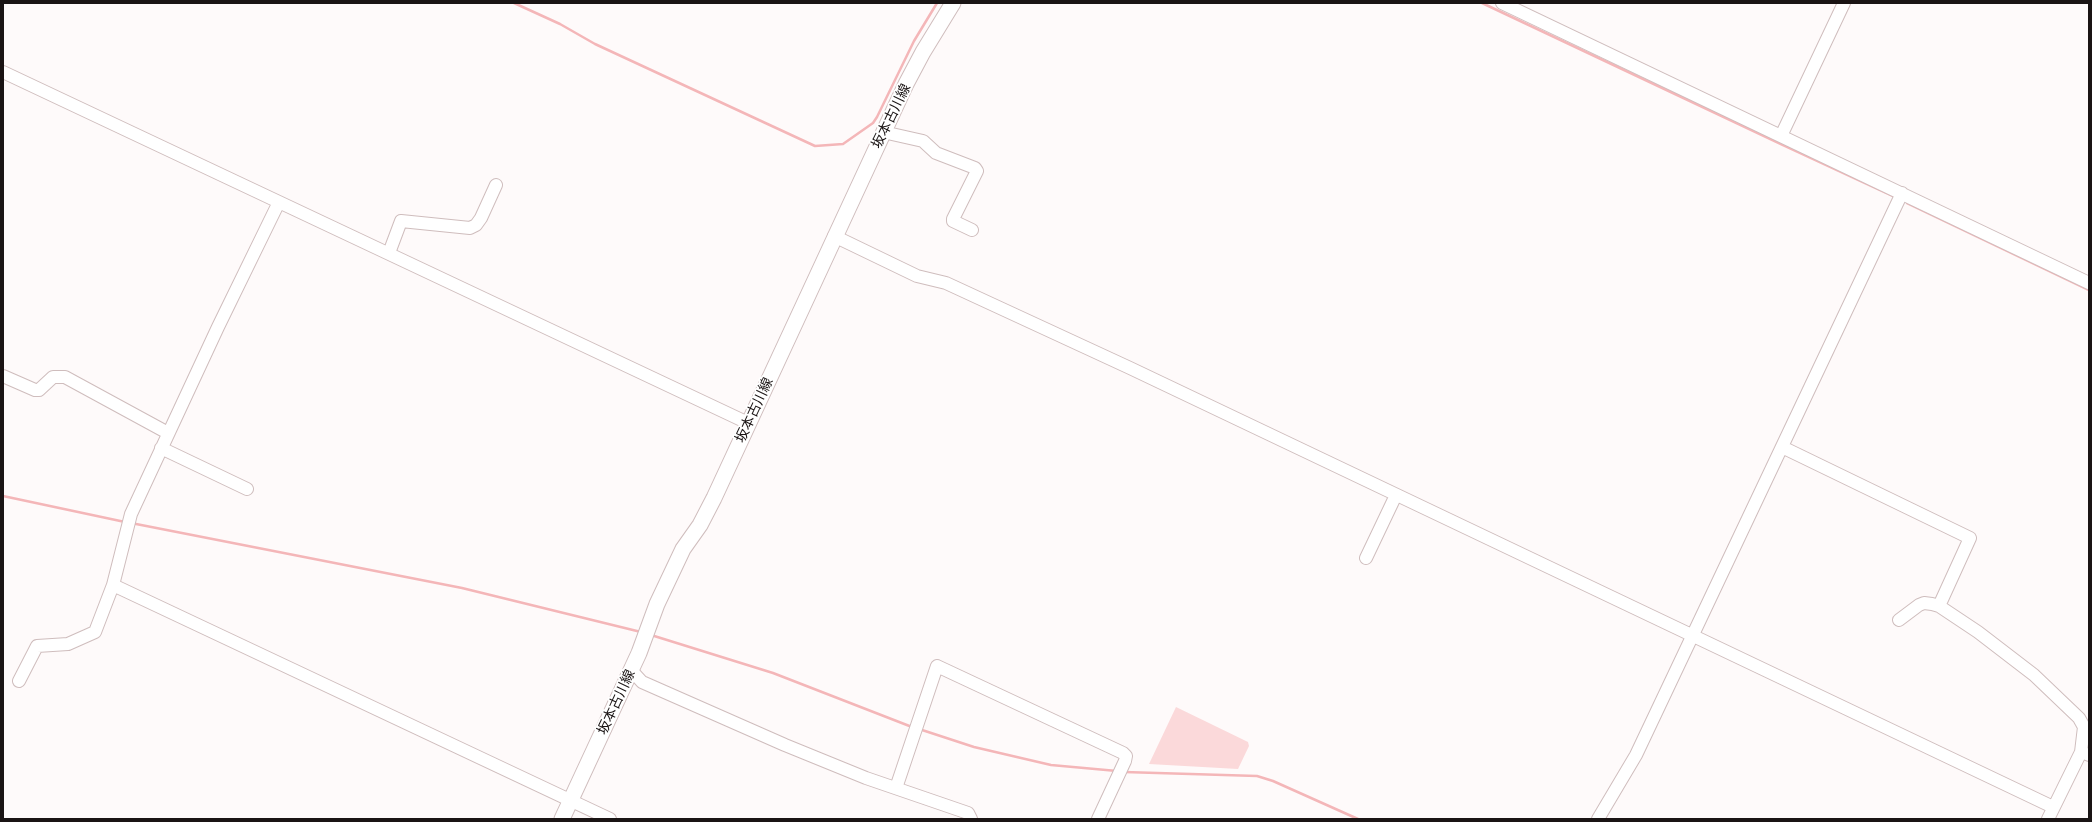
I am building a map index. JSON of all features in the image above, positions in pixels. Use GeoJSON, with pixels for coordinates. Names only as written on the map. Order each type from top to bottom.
{"type":"FeatureCollection","features":[{"type":"Feature","properties":{"kind":"main road","name":"坂本古川線"},"geometry":{"type":"LineString","coordinates":[[562,819],[639,653],[649,625],[683,548],[700,525],[714,498],[883,132],[923,52],[952,3]]}},
{"type":"Feature","properties":{"kind":"street"},"geometry":{"type":"LineString","coordinates":[[1502,3],[2089,283]]}},
{"type":"Feature","properties":{"kind":"street"},"geometry":{"type":"LineString","coordinates":[[1781,136],[1844,3]]}},
{"type":"Feature","properties":{"kind":"street"},"geometry":{"type":"LineString","coordinates":[[3,72],[748,423]]}},
{"type":"Feature","properties":{"kind":"street"},"geometry":{"type":"LineString","coordinates":[[883,132],[923,141],[936,152],[975,168],[977,171],[953,221],[972,230]]}},
{"type":"Feature","properties":{"kind":"street"},"geometry":{"type":"LineString","coordinates":[[389,253],[401,221],[465,228],[470,228],[476,225],[481,218],[496,185]]}},
{"type":"Feature","properties":{"kind":"street"},"geometry":{"type":"LineString","coordinates":[[1598,819],[1636,755],[1902,193]]}},
{"type":"Feature","properties":{"kind":"street"},"geometry":{"type":"LineString","coordinates":[[19,681],[37,646],[68,644],[95,632],[113,585],[131,514],[168,433],[279,202]]}},
{"type":"Feature","properties":{"kind":"street"},"geometry":{"type":"LineString","coordinates":[[834,236],[917,276],[946,283],[1693,635],[2053,808]]}},
{"type":"Feature","properties":{"kind":"street"},"geometry":{"type":"LineString","coordinates":[[3,376],[35,390],[39,390],[52,377],[65,377],[168,433]]}},
{"type":"Feature","properties":{"kind":"street"},"geometry":{"type":"LineString","coordinates":[[1782,447],[1970,538],[1970,542],[1939,606]]}},
{"type":"Feature","properties":{"kind":"street"},"geometry":{"type":"LineString","coordinates":[[161,448],[247,489]]}},
{"type":"Feature","properties":{"kind":"street"},"geometry":{"type":"LineString","coordinates":[[1366,558],[1396,495]]}},
{"type":"Feature","properties":{"kind":"street"},"geometry":{"type":"LineString","coordinates":[[113,585],[610,819]]}},
{"type":"Feature","properties":{"kind":"street"},"geometry":{"type":"LineString","coordinates":[[1899,620],[1924,603],[1939,606],[1978,632],[2034,675],[2079,718],[2084,727],[2085,754],[2048,819]]}},
{"type":"Feature","properties":{"kind":"street"},"geometry":{"type":"LineString","coordinates":[[896,788],[938,666],[1123,753],[1126,756],[1124,764],[1098,819]]}},
{"type":"Feature","properties":{"kind":"street"},"geometry":{"type":"LineString","coordinates":[[631,670],[642,682],[785,745],[896,788],[968,813],[971,819]]}},
{"type":"Feature","properties":{"kind":"shaded area"},"geometry":{"type":"Polygon","coordinates":[[[1176,707],[1248,742],[1249,746],[1238,769],[1149,764],[1176,707]]]}},
{"type":"Feature","properties":{"kind":"waterway"},"geometry":{"type":"LineString","coordinates":[[514,3],[560,24],[595,44],[815,146],[843,144],[873,123],[914,41],[937,3]]}},
{"type":"Feature","properties":{"kind":"waterway"},"geometry":{"type":"LineString","coordinates":[[1482,3],[1783,144]]}},
{"type":"Feature","properties":{"kind":"waterway"},"geometry":{"type":"LineString","coordinates":[[1783,145],[1893,196]]}},
{"type":"Feature","properties":{"kind":"waterway"},"geometry":{"type":"LineString","coordinates":[[1907,203],[2089,290]]}},
{"type":"Feature","properties":{"kind":"waterway"},"geometry":{"type":"LineString","coordinates":[[3,496],[125,522]]}},
{"type":"Feature","properties":{"kind":"waterway"},"geometry":{"type":"LineString","coordinates":[[131,523],[462,588],[641,632]]}},
{"type":"Feature","properties":{"kind":"waterway"},"geometry":{"type":"LineString","coordinates":[[651,635],[773,673],[912,727]]}},
{"type":"Feature","properties":{"kind":"waterway"},"geometry":{"type":"LineString","coordinates":[[919,729],[974,747],[1051,765],[1117,771]]}},
{"type":"Feature","properties":{"kind":"waterway"},"geometry":{"type":"LineString","coordinates":[[1124,772],[1257,776],[1273,781],[1358,819]]}}]}
